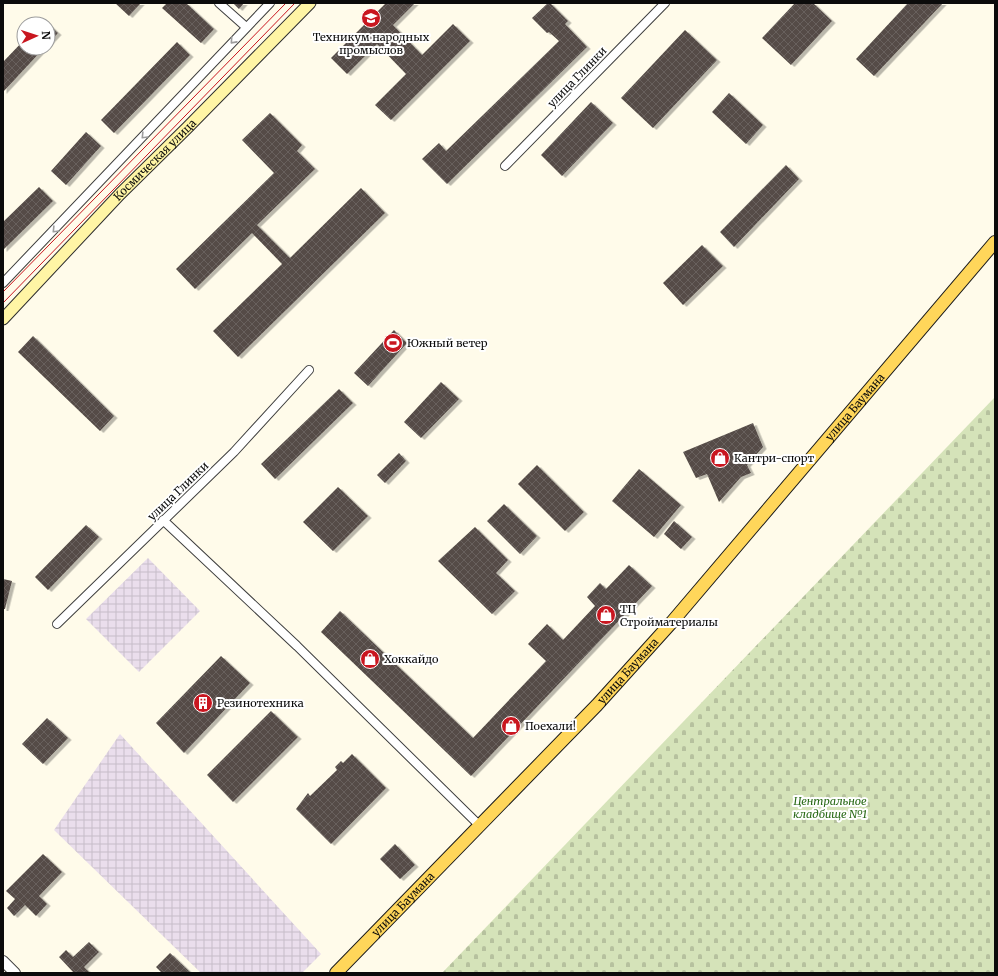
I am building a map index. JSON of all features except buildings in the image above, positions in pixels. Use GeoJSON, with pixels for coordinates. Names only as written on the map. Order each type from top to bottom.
{"type":"FeatureCollection","features":[{"type":"Feature","properties":{"kind":"main road","name":"Космическая улица"},"geometry":{"type":"LineString","coordinates":[[3,319],[120,194],[310,3]]}},
{"type":"Feature","properties":{"kind":"main road","name":"улица Баумана"},"geometry":{"type":"LineString","coordinates":[[336,973],[597,705],[672,622],[995,242]]}},
{"type":"Feature","properties":{"kind":"street"},"geometry":{"type":"LineString","coordinates":[[219,3],[246,27]]}},
{"type":"Feature","properties":{"kind":"street"},"geometry":{"type":"LineString","coordinates":[[3,283],[76,209],[270,3]]}},
{"type":"Feature","properties":{"kind":"street","name":"улица Глинки"},"geometry":{"type":"LineString","coordinates":[[505,166],[665,3]]}},
{"type":"Feature","properties":{"kind":"street","name":"улица Глинки"},"geometry":{"type":"LineString","coordinates":[[57,624],[234,452],[309,370]]}},
{"type":"Feature","properties":{"kind":"street"},"geometry":{"type":"LineString","coordinates":[[163,520],[297,646],[480,826]]}},
{"type":"Feature","properties":{"kind":"street"},"geometry":{"type":"LineString","coordinates":[[3,961],[15,973]]}},
{"type":"Feature","properties":{"kind":"shaded area"},"geometry":{"type":"Polygon","coordinates":[[[148,558],[200,611],[139,672],[86,619],[148,558]]]}},
{"type":"Feature","properties":{"kind":"shaded area"},"geometry":{"type":"Polygon","coordinates":[[[120,734],[321,954],[302,973],[201,973],[54,830],[120,734]]]}},
{"type":"Feature","properties":{"kind":"green space","name":"Центральное кладбище №1"},"geometry":{"type":"Polygon","coordinates":[[[995,397],[995,973],[442,973],[995,397]]]}},
{"type":"Feature","properties":{"kind":"tram line"},"geometry":{"type":"LineString","coordinates":[[3,292],[286,3]]}},
{"type":"Feature","properties":{"kind":"tram line"},"geometry":{"type":"LineString","coordinates":[[3,303],[295,3]]}},
{"type":"Feature","properties":{"kind":"place","name":"Техникум народных промыслов"},"geometry":{"type":"Point","coordinates":[371,18]}},
{"type":"Feature","properties":{"kind":"place","name":"Южный ветер"},"geometry":{"type":"Point","coordinates":[393,343]}},
{"type":"Feature","properties":{"kind":"place","name":"Кантри-спорт"},"geometry":{"type":"Point","coordinates":[720,458]}},
{"type":"Feature","properties":{"kind":"place","name":"ТЦ Стройматериалы"},"geometry":{"type":"Point","coordinates":[606,615]}},
{"type":"Feature","properties":{"kind":"place","name":"Хоккайдо"},"geometry":{"type":"Point","coordinates":[370,659]}},
{"type":"Feature","properties":{"kind":"place","name":"Резинотехника"},"geometry":{"type":"Point","coordinates":[203,703]}},
{"type":"Feature","properties":{"kind":"place","name":"Поехали!"},"geometry":{"type":"Point","coordinates":[511,726]}}]}
